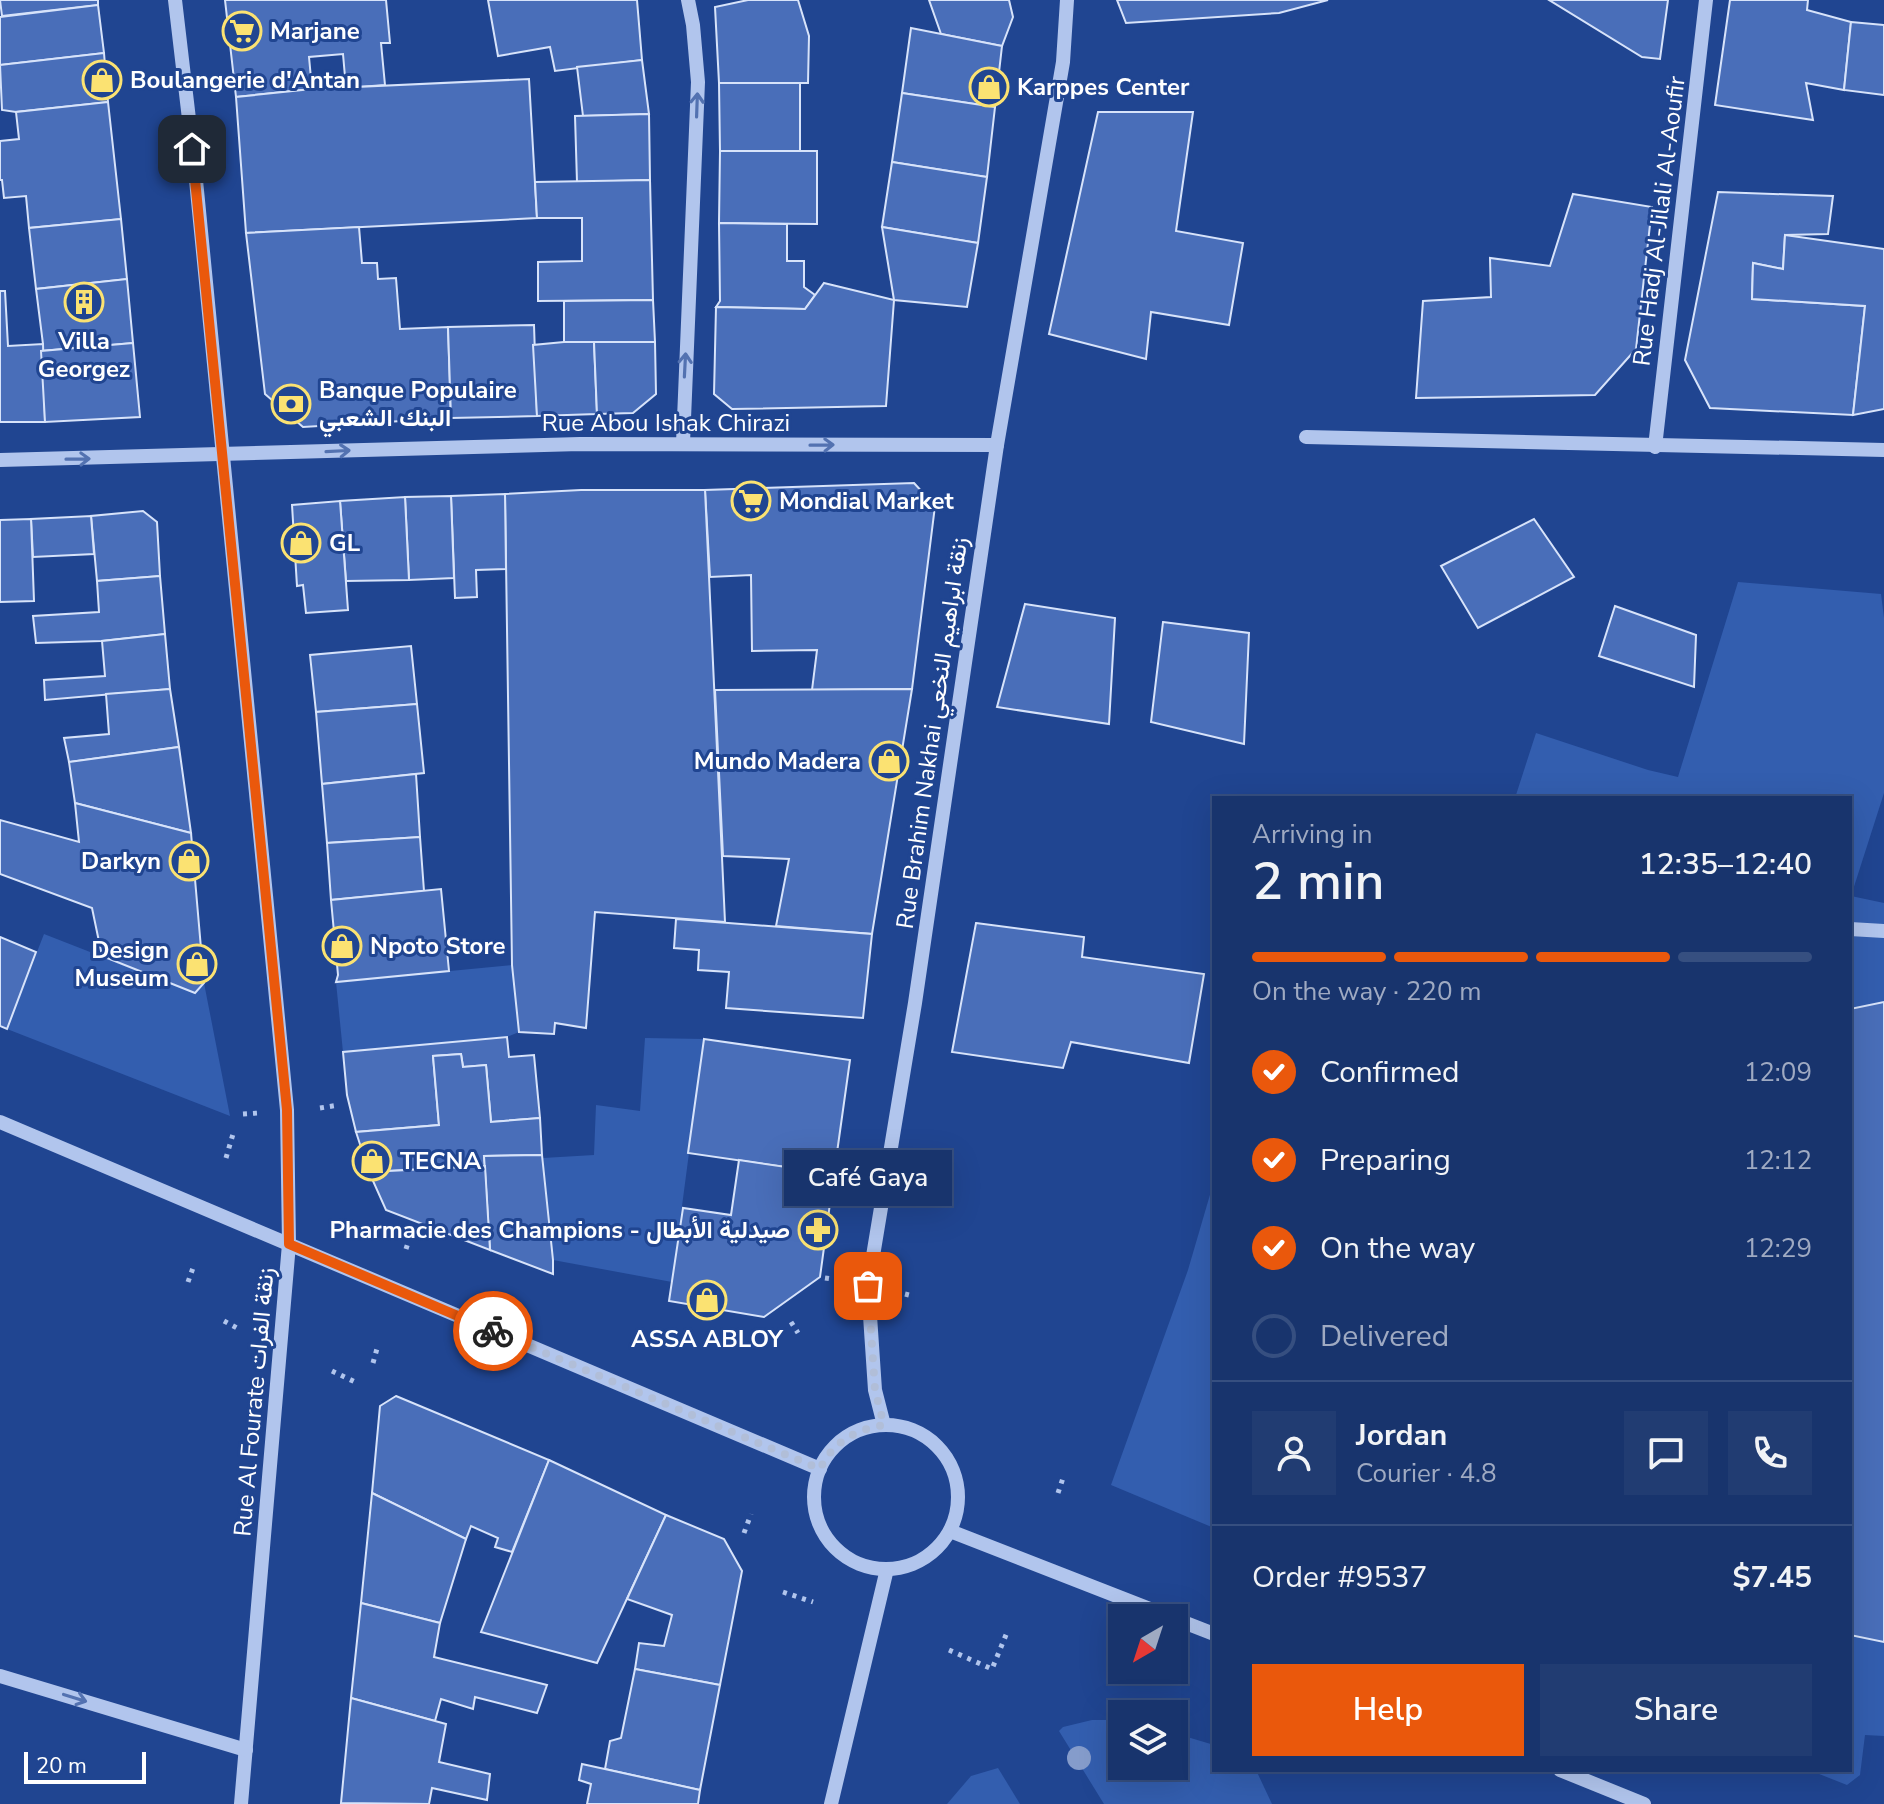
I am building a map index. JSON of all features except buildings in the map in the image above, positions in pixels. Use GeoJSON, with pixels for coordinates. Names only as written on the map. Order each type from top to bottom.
{"type":"FeatureCollection","features":[{"type":"Feature","properties":{"kind":"street","name":"Rue Al Fourate زنقة الفرات"},"geometry":{"type":"LineString","coordinates":[[175,0],[195,170],[287,1110],[289,1244],[241,1804]]}},
{"type":"Feature","properties":{"kind":"street"},"geometry":{"type":"LineString","coordinates":[[683,443],[698,82],[688,0]]}},
{"type":"Feature","properties":{"kind":"street","name":"Rue Brahim Nakhai زنقة ابراهيم النخعي"},"geometry":{"type":"LineString","coordinates":[[884,1425],[875,1390],[868,1286],[915,1003],[997,445],[1063,62],[1067,0]]}},
{"type":"Feature","properties":{"kind":"street","name":"Rue Hadj Al-Jilali Al-Aoufir"},"geometry":{"type":"LineString","coordinates":[[1655,447],[1706,0]]}},
{"type":"Feature","properties":{"kind":"street"},"geometry":{"type":"LineString","coordinates":[[1306,437],[1884,450]]}},
{"type":"Feature","properties":{"kind":"street","name":"Rue Abou Ishak Chirazi"},"geometry":{"type":"LineString","coordinates":[[0,460],[683,443],[997,445]]}},
{"type":"Feature","properties":{"kind":"street"},"geometry":{"type":"LineString","coordinates":[[1852,929],[1884,931]]}},
{"type":"Feature","properties":{"kind":"street"},"geometry":{"type":"LineString","coordinates":[[0,1122],[820,1469]]}},
{"type":"Feature","properties":{"kind":"street"},"geometry":{"type":"LineString","coordinates":[[884,1425],[903,1427],[921,1434],[936,1445],[955,1475],[958,1493],[957,1511],[950,1531],[941,1544],[909,1566],[887,1569],[870,1567],[840,1552],[827,1538],[818,1521],[815,1505],[820,1469],[834,1448],[848,1436],[884,1425]]}},
{"type":"Feature","properties":{"kind":"street"},"geometry":{"type":"LineString","coordinates":[[950,1531],[1212,1633]]}},
{"type":"Feature","properties":{"kind":"street"},"geometry":{"type":"LineString","coordinates":[[831,1804],[887,1569]]}},
{"type":"Feature","properties":{"kind":"street"},"geometry":{"type":"LineString","coordinates":[[0,1676],[246,1750]]}},
{"type":"Feature","properties":{"kind":"street"},"geometry":{"type":"LineString","coordinates":[[1565,1772],[1644,1804]]}},
{"type":"Feature","properties":{"kind":"path"},"geometry":{"type":"LineString","coordinates":[[320,1108],[339,1105]]}},
{"type":"Feature","properties":{"kind":"path"},"geometry":{"type":"LineString","coordinates":[[243,1114],[259,1113]]}},
{"type":"Feature","properties":{"kind":"path"},"geometry":{"type":"LineString","coordinates":[[226,1158],[233,1134]]}},
{"type":"Feature","properties":{"kind":"path"},"geometry":{"type":"LineString","coordinates":[[406,1249],[412,1230]]}},
{"type":"Feature","properties":{"kind":"path"},"geometry":{"type":"LineString","coordinates":[[188,1282],[194,1265]]}},
{"type":"Feature","properties":{"kind":"path"},"geometry":{"type":"LineString","coordinates":[[905,1294],[913,1296]]}},
{"type":"Feature","properties":{"kind":"path"},"geometry":{"type":"LineString","coordinates":[[224,1321],[237,1328]]}},
{"type":"Feature","properties":{"kind":"path"},"geometry":{"type":"LineString","coordinates":[[791,1322],[798,1333]]}},
{"type":"Feature","properties":{"kind":"path"},"geometry":{"type":"LineString","coordinates":[[373,1363],[378,1345]]}},
{"type":"Feature","properties":{"kind":"path"},"geometry":{"type":"LineString","coordinates":[[332,1371],[355,1382]]}},
{"type":"Feature","properties":{"kind":"path"},"geometry":{"type":"LineString","coordinates":[[1058,1493],[1064,1475]]}},
{"type":"Feature","properties":{"kind":"path"},"geometry":{"type":"LineString","coordinates":[[744,1533],[751,1514]]}},
{"type":"Feature","properties":{"kind":"path"},"geometry":{"type":"LineString","coordinates":[[783,1592],[813,1602]]}},
{"type":"Feature","properties":{"kind":"path"},"geometry":{"type":"LineString","coordinates":[[949,1650],[992,1669],[1008,1630]]}},
{"type":"Feature","properties":{"kind":"shaded area"},"geometry":{"type":"Polygon","coordinates":[[[1738,582],[1881,594],[1884,618],[1884,793],[1852,893],[1852,796],[1516,796],[1536,733],[1678,777],[1738,582]]]}},
{"type":"Feature","properties":{"kind":"shaded area"},"geometry":{"type":"Polygon","coordinates":[[[1852,896],[1884,903],[1884,1736],[1865,1735],[1860,1775],[1847,1785],[1814,1772],[1852,1772],[1852,896]]]}},
{"type":"Feature","properties":{"kind":"shaded area"},"geometry":{"type":"Polygon","coordinates":[[[44,934],[195,993],[204,983],[230,1116],[7,1029],[44,934]]]}},
{"type":"Feature","properties":{"kind":"shaded area"},"geometry":{"type":"Polygon","coordinates":[[[512,965],[519,1032],[507,1037],[343,1052],[336,982],[512,965]]]}},
{"type":"Feature","properties":{"kind":"shaded area"},"geometry":{"type":"Polygon","coordinates":[[[645,1038],[704,1039],[672,1282],[553,1260],[543,1158],[594,1155],[596,1105],[640,1111],[645,1038]]]}},
{"type":"Feature","properties":{"kind":"shaded area"},"geometry":{"type":"Polygon","coordinates":[[[1212,1188],[1212,1527],[1111,1485],[1188,1270],[1212,1188]]]}},
{"type":"Feature","properties":{"kind":"shaded area"},"geometry":{"type":"Polygon","coordinates":[[[1092,1720],[1108,1720],[1108,1780],[1188,1780],[1188,1737],[1212,1744],[1212,1772],[1257,1772],[1272,1804],[1104,1804],[1059,1731],[1063,1727],[1092,1720]]]}},
{"type":"Feature","properties":{"kind":"shaded area"},"geometry":{"type":"Polygon","coordinates":[[[998,1768],[1020,1804],[947,1804],[971,1776],[998,1768]]]}},
{"type":"Feature","properties":{"kind":"way so far"},"geometry":{"type":"LineString","coordinates":[[493,1331],[820,1469],[834,1448],[848,1436],[884,1425],[875,1390],[868,1286]]}},
{"type":"Feature","properties":{"kind":"place","name":"Marjane"},"geometry":{"type":"Point","coordinates":[242,31]}},
{"type":"Feature","properties":{"kind":"place","name":"Boulangerie d'Antan"},"geometry":{"type":"Point","coordinates":[102,80]}},
{"type":"Feature","properties":{"kind":"place","name":"Karppes Center"},"geometry":{"type":"Point","coordinates":[989,87]}},
{"type":"Feature","properties":{"kind":"place","name":"Villa Georgez"},"geometry":{"type":"Point","coordinates":[84,302]}},
{"type":"Feature","properties":{"kind":"place","name":"Banque Populaire البنك الشعبي"},"geometry":{"type":"Point","coordinates":[291,404]}},
{"type":"Feature","properties":{"kind":"place","name":"Mondial Market"},"geometry":{"type":"Point","coordinates":[751,501]}},
{"type":"Feature","properties":{"kind":"place","name":"GL"},"geometry":{"type":"Point","coordinates":[301,543]}},
{"type":"Feature","properties":{"kind":"place","name":"Mundo Madera"},"geometry":{"type":"Point","coordinates":[889,761]}},
{"type":"Feature","properties":{"kind":"place","name":"Darkyn"},"geometry":{"type":"Point","coordinates":[189,861]}},
{"type":"Feature","properties":{"kind":"place","name":"Npoto Store"},"geometry":{"type":"Point","coordinates":[342,946]}},
{"type":"Feature","properties":{"kind":"place","name":"Design Museum"},"geometry":{"type":"Point","coordinates":[197,964]}},
{"type":"Feature","properties":{"kind":"place","name":"TECNA"},"geometry":{"type":"Point","coordinates":[372,1161]}},
{"type":"Feature","properties":{"kind":"place","name":"Pharmacie des Champions - صيدلية الأبطال"},"geometry":{"type":"Point","coordinates":[818,1230]}},
{"type":"Feature","properties":{"kind":"place","name":"Café Gaya"},"geometry":{"type":"Point","coordinates":[868,1286]}},
{"type":"Feature","properties":{"kind":"place","name":"ASSA ABLOY"},"geometry":{"type":"Point","coordinates":[707,1300]}},
{"type":"Feature","properties":{"kind":"route"},"geometry":{"type":"LineString","coordinates":[[192,149],[287,1110],[289,1244],[493,1331]]}}]}
